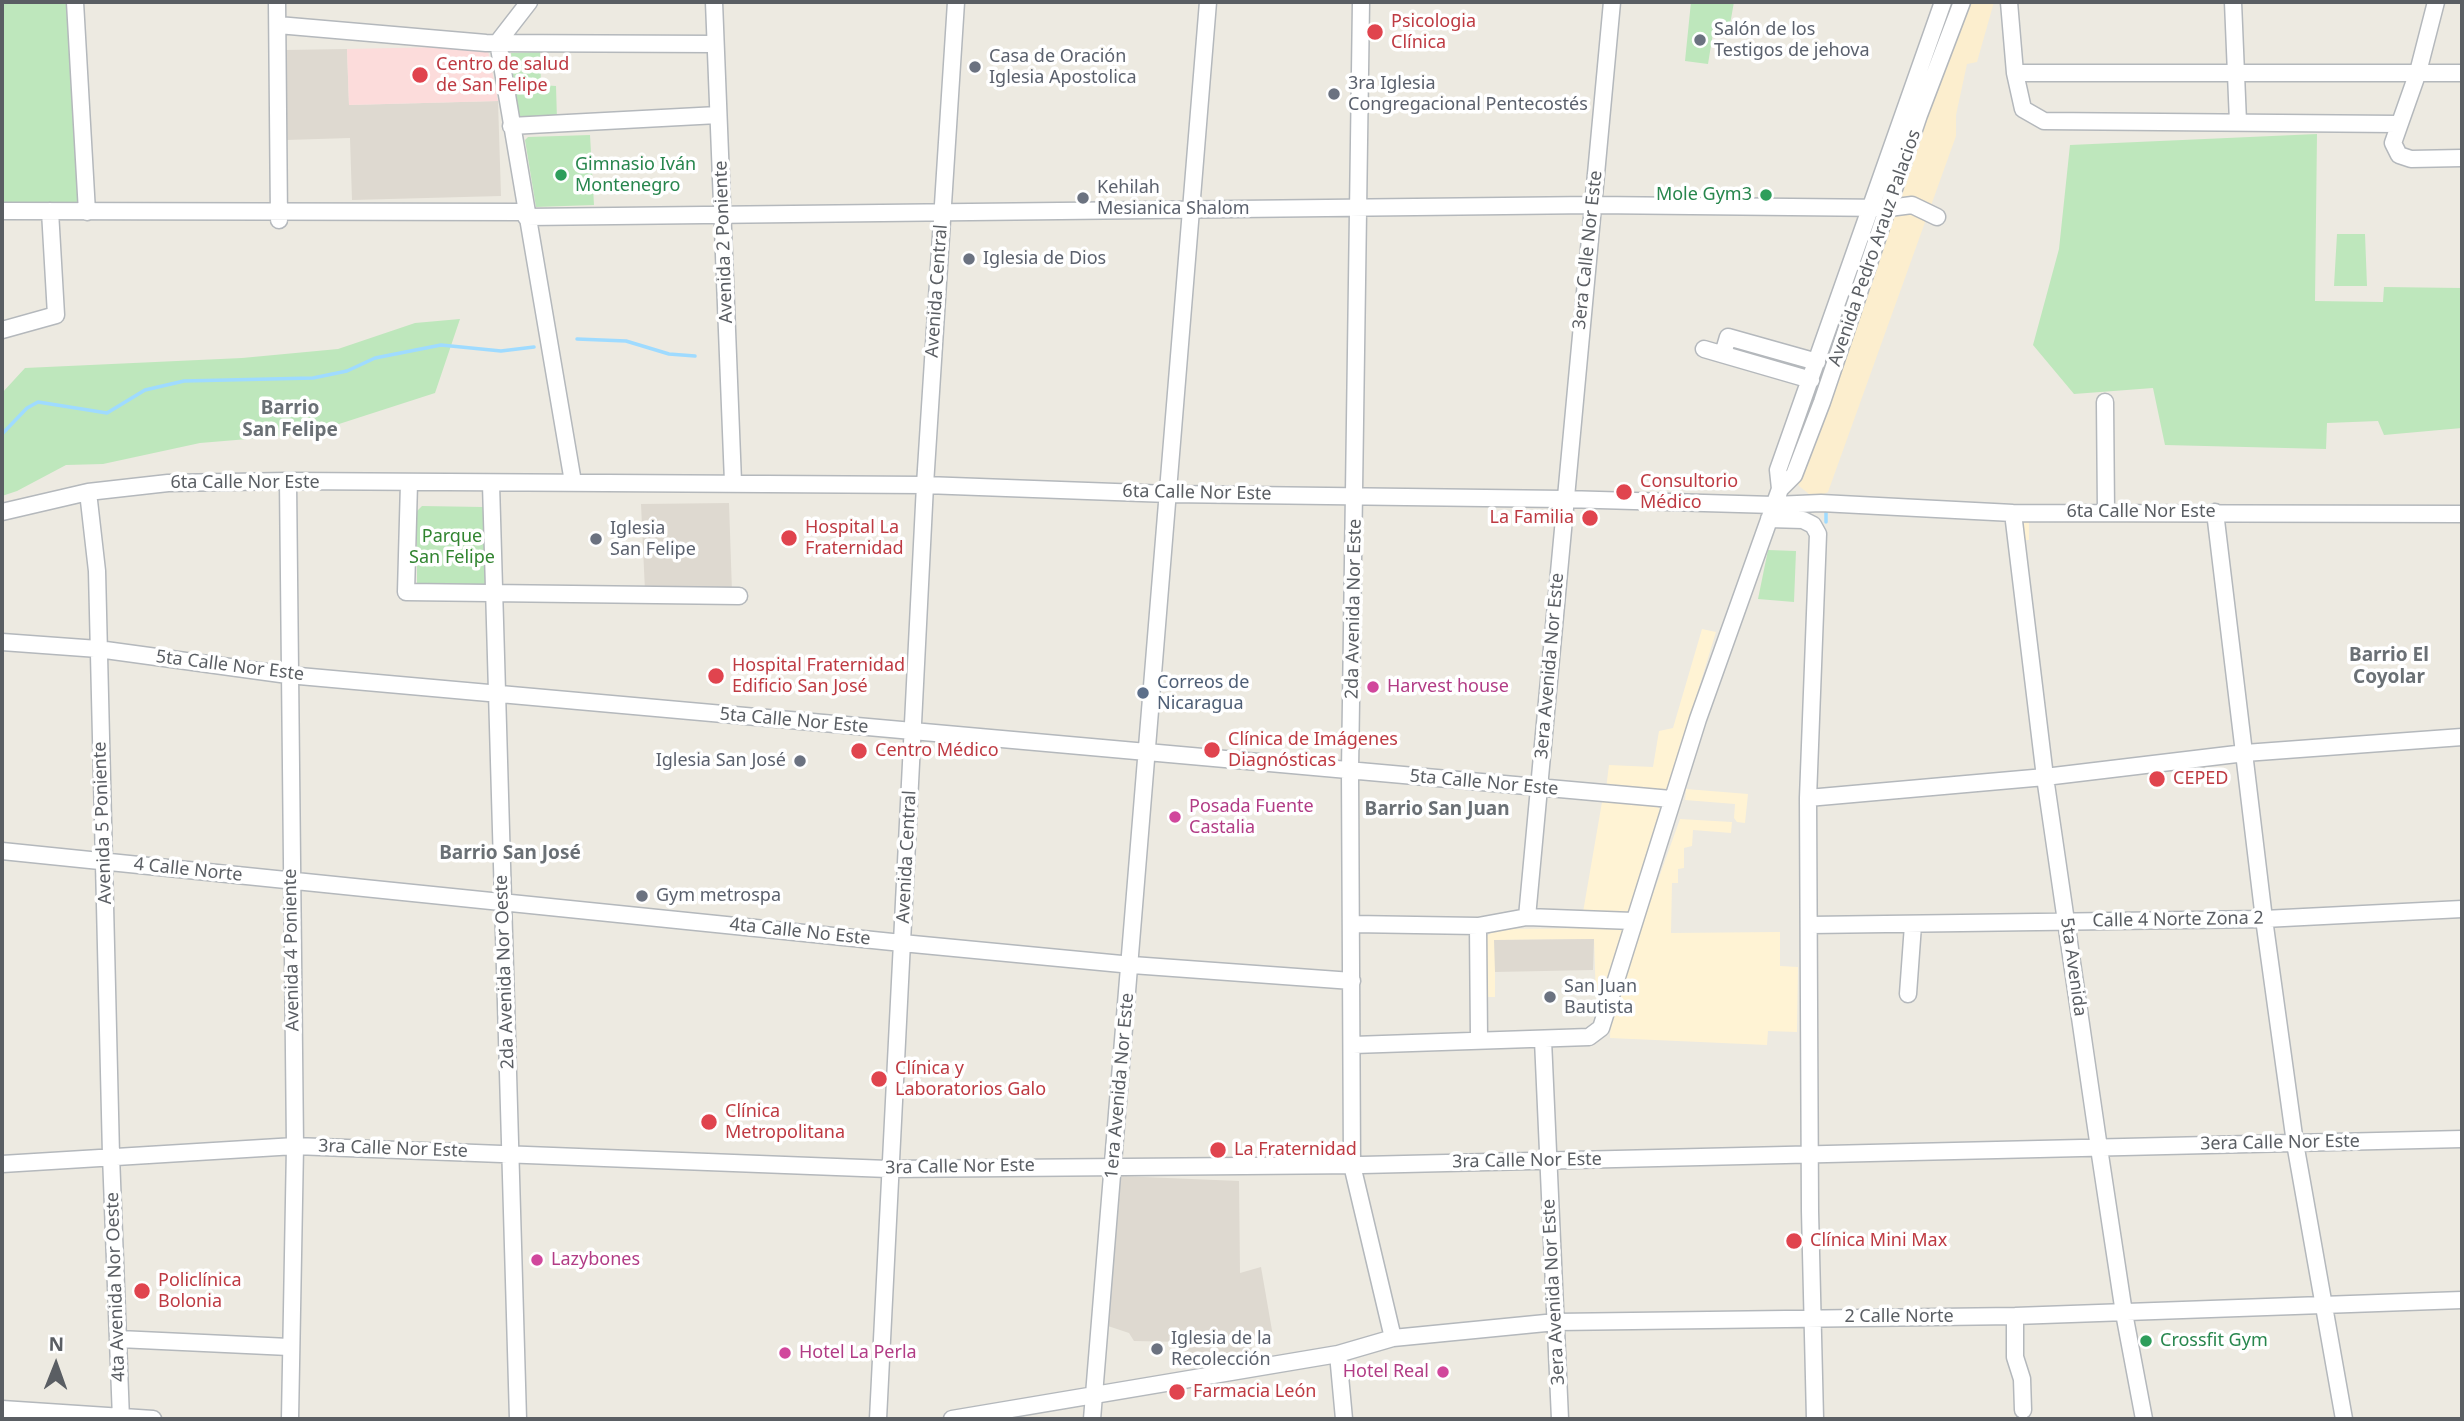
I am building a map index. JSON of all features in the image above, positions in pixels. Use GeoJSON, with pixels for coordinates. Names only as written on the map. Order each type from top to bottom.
{"type":"FeatureCollection","features":[{"type":"Feature","properties":{"kind":"street"},"geometry":{"type":"LineString","coordinates":[[75,2],[87,212]]}},
{"type":"Feature","properties":{"kind":"street"},"geometry":{"type":"LineString","coordinates":[[277,2],[279,215]]}},
{"type":"Feature","properties":{"kind":"street"},"geometry":{"type":"LineString","coordinates":[[529,2],[498,42],[573,482]]}},
{"type":"Feature","properties":{"kind":"street","name":"Avenida 2 Poniente"},"geometry":{"type":"LineString","coordinates":[[714,2],[733,482]]}},
{"type":"Feature","properties":{"kind":"street","name":"Avenida Central"},"geometry":{"type":"LineString","coordinates":[[878,1419],[888,1169],[915,731],[925,485],[956,2]]}},
{"type":"Feature","properties":{"kind":"street"},"geometry":{"type":"LineString","coordinates":[[1148,753],[1208,2]]}},
{"type":"Feature","properties":{"kind":"street","name":"2da Avenida Nor Este"},"geometry":{"type":"LineString","coordinates":[[1361,2],[1350,771],[1353,923],[1352,1165],[1393,1338]]}},
{"type":"Feature","properties":{"kind":"street","name":"3era Calle Nor Este"},"geometry":{"type":"LineString","coordinates":[[1564,499],[1612,2]]}},
{"type":"Feature","properties":{"kind":"street","name":"Avenida Pedro Arauz Palacios"},"geometry":{"type":"LineString","coordinates":[[1543,1040],[1589,1037],[1597,1033],[1607,1011],[1671,799],[1780,489],[1779,470],[1942,2]]}},
{"type":"Feature","properties":{"kind":"street"},"geometry":{"type":"LineString","coordinates":[[1959,9],[1975,2]]}},
{"type":"Feature","properties":{"kind":"street"},"geometry":{"type":"LineString","coordinates":[[2009,2],[2015,73],[2023,109],[2045,121],[2397,124]]}},
{"type":"Feature","properties":{"kind":"street"},"geometry":{"type":"LineString","coordinates":[[2232,2],[2238,122]]}},
{"type":"Feature","properties":{"kind":"street"},"geometry":{"type":"LineString","coordinates":[[2436,2],[2418,72],[2397,124],[2393,143],[2399,155],[2410,159],[2462,158]]}},
{"type":"Feature","properties":{"kind":"street","name":"Avenida Pedro Arauz Palacios"},"geometry":{"type":"LineString","coordinates":[[1780,489],[1794,475],[1822,402],[1919,115],[1959,9]]}},
{"type":"Feature","properties":{"kind":"street"},"geometry":{"type":"LineString","coordinates":[[278,25],[498,42],[715,44]]}},
{"type":"Feature","properties":{"kind":"street"},"geometry":{"type":"LineString","coordinates":[[2015,73],[2462,73]]}},
{"type":"Feature","properties":{"kind":"street"},"geometry":{"type":"LineString","coordinates":[[1904,108],[1919,115]]}},
{"type":"Feature","properties":{"kind":"street"},"geometry":{"type":"LineString","coordinates":[[511,126],[718,115]]}},
{"type":"Feature","properties":{"kind":"street"},"geometry":{"type":"LineString","coordinates":[[2,211],[87,212],[98,209],[279,215],[526,217],[1593,205],[1889,208],[1912,205],[1937,217]]}},
{"type":"Feature","properties":{"kind":"street"},"geometry":{"type":"LineString","coordinates":[[2,330],[56,315],[50,211]]}},
{"type":"Feature","properties":{"kind":"street"},"geometry":{"type":"LineString","coordinates":[[1834,311],[1851,318]]}},
{"type":"Feature","properties":{"kind":"street"},"geometry":{"type":"LineString","coordinates":[[1723,354],[1728,337],[1817,362]]}},
{"type":"Feature","properties":{"kind":"street"},"geometry":{"type":"LineString","coordinates":[[1704,349],[1808,387],[1822,402]]}},
{"type":"Feature","properties":{"kind":"street"},"geometry":{"type":"LineString","coordinates":[[2105,402],[2106,512]]}},
{"type":"Feature","properties":{"kind":"street","name":"6ta Calle Nor Este"},"geometry":{"type":"LineString","coordinates":[[2,512],[88,492],[168,482],[288,481],[925,485],[1168,494],[1564,499],[1772,512],[1821,503],[2013,513],[2462,514]]}},
{"type":"Feature","properties":{"kind":"street","name":"Avenida 4 Poniente"},"geometry":{"type":"LineString","coordinates":[[288,481],[290,881],[295,1146],[289,1347],[290,1419]]}},
{"type":"Feature","properties":{"kind":"street"},"geometry":{"type":"LineString","coordinates":[[409,483],[406,592],[739,596]]}},
{"type":"Feature","properties":{"kind":"street","name":"2da Avenida Nor Oeste"},"geometry":{"type":"LineString","coordinates":[[491,484],[518,1419]]}},
{"type":"Feature","properties":{"kind":"street","name":"6ta Calle Nor Este"},"geometry":{"type":"LineString","coordinates":[[1780,489],[1821,503]]}},
{"type":"Feature","properties":{"kind":"street","name":"Avenida 5 Poniente"},"geometry":{"type":"LineString","coordinates":[[88,492],[97,571],[111,1155]]}},
{"type":"Feature","properties":{"kind":"street","name":"3era Avenida Nor Este"},"geometry":{"type":"LineString","coordinates":[[1527,917],[1564,499]]}},
{"type":"Feature","properties":{"kind":"street"},"geometry":{"type":"LineString","coordinates":[[1772,512],[1803,520],[1813,525],[1818,534],[1808,798],[1811,1317],[1815,1419]]}},
{"type":"Feature","properties":{"kind":"street"},"geometry":{"type":"LineString","coordinates":[[2216,512],[2264,919],[2295,1143],[2344,1419]]}},
{"type":"Feature","properties":{"kind":"street","name":"5ta Avenida"},"geometry":{"type":"LineString","coordinates":[[2013,513],[2045,777],[2124,1313],[2144,1419]]}},
{"type":"Feature","properties":{"kind":"street","name":"5ta Calle Nor Este"},"geometry":{"type":"LineString","coordinates":[[2,642],[98,649],[288,675],[1671,799]]}},
{"type":"Feature","properties":{"kind":"street"},"geometry":{"type":"LineString","coordinates":[[1808,798],[2045,777],[2245,753],[2462,737]]}},
{"type":"Feature","properties":{"kind":"street","name":"1era Avenida Nor Este"},"geometry":{"type":"LineString","coordinates":[[1092,1419],[1148,753]]}},
{"type":"Feature","properties":{"kind":"street","name":"4 Calle Norte"},"geometry":{"type":"LineString","coordinates":[[2,851],[290,881]]}},
{"type":"Feature","properties":{"kind":"street","name":"4ta Calle No Este"},"geometry":{"type":"LineString","coordinates":[[290,881],[502,905],[1132,965],[1352,981]]}},
{"type":"Feature","properties":{"kind":"street","name":"Calle 4 Norte Zona 2"},"geometry":{"type":"LineString","coordinates":[[1810,925],[2264,919],[2462,909]]}},
{"type":"Feature","properties":{"kind":"street"},"geometry":{"type":"LineString","coordinates":[[1353,923],[1478,926],[1527,917],[1633,921]]}},
{"type":"Feature","properties":{"kind":"street"},"geometry":{"type":"LineString","coordinates":[[1908,994],[1913,925]]}},
{"type":"Feature","properties":{"kind":"street"},"geometry":{"type":"LineString","coordinates":[[1478,926],[1479,1039]]}},
{"type":"Feature","properties":{"kind":"street"},"geometry":{"type":"LineString","coordinates":[[1353,1045],[1479,1039],[1543,1040]]}},
{"type":"Feature","properties":{"kind":"street","name":"3era Avenida Nor Este"},"geometry":{"type":"LineString","coordinates":[[1543,1040],[1560,1419]]}},
{"type":"Feature","properties":{"kind":"street","name":"3era Calle Nor Este"},"geometry":{"type":"LineString","coordinates":[[2099,1147],[2462,1139]]}},
{"type":"Feature","properties":{"kind":"street","name":"3ra Calle Nor Este"},"geometry":{"type":"LineString","coordinates":[[2,1164],[111,1155],[295,1146],[888,1169],[1352,1165],[1810,1156]]}},
{"type":"Feature","properties":{"kind":"street"},"geometry":{"type":"LineString","coordinates":[[1810,1156],[2099,1147]]}},
{"type":"Feature","properties":{"kind":"street","name":"4ta Avenida Nor Oeste"},"geometry":{"type":"LineString","coordinates":[[111,1155],[121,1419]]}},
{"type":"Feature","properties":{"kind":"street","name":"2 Calle Norte"},"geometry":{"type":"LineString","coordinates":[[952,1419],[1338,1354],[1393,1338],[1556,1322],[2015,1316],[2462,1300]]}},
{"type":"Feature","properties":{"kind":"street"},"geometry":{"type":"LineString","coordinates":[[2015,1316],[2015,1357],[2022,1378],[2022,1410]]}},
{"type":"Feature","properties":{"kind":"street"},"geometry":{"type":"LineString","coordinates":[[119,1339],[289,1347]]}},
{"type":"Feature","properties":{"kind":"street"},"geometry":{"type":"LineString","coordinates":[[1338,1354],[1344,1419]]}},
{"type":"Feature","properties":{"kind":"street"},"geometry":{"type":"LineString","coordinates":[[2,1409],[121,1419],[153,1419]]}},
{"type":"Feature","properties":{"kind":"shaded area","name":"Centro de salud de San Felipe"},"geometry":{"type":"Polygon","coordinates":[[[487,46],[498,101],[349,105],[347,49],[487,46]]]}},
{"type":"Feature","properties":{"kind":"shaded area"},"geometry":{"type":"Polygon","coordinates":[[[347,49],[349,105],[498,101],[501,196],[352,200],[350,138],[286,140],[284,50],[347,49]]]}},
{"type":"Feature","properties":{"kind":"shaded area"},"geometry":{"type":"Polygon","coordinates":[[[729,503],[732,592],[645,591],[641,504],[729,503]]]}},
{"type":"Feature","properties":{"kind":"shaded area"},"geometry":{"type":"Polygon","coordinates":[[[2028,518],[2192,519],[2193,523],[2029,522],[2029,540],[2024,540],[2022,522],[2028,518]]]}},
{"type":"Feature","properties":{"kind":"shaded area"},"geometry":{"type":"Polygon","coordinates":[[[1702,629],[1716,632],[1668,789],[1662,792],[1606,789],[1609,765],[1653,767],[1659,731],[1673,728],[1702,629]]]}},
{"type":"Feature","properties":{"kind":"shaded area"},"geometry":{"type":"Polygon","coordinates":[[[1686,789],[1748,794],[1745,823],[1737,822],[1734,818],[1735,804],[1685,800],[1686,789]]]}},
{"type":"Feature","properties":{"kind":"shaded area"},"geometry":{"type":"Polygon","coordinates":[[[1602,802],[1655,803],[1661,811],[1630,911],[1625,915],[1582,918],[1602,802]]]}},
{"type":"Feature","properties":{"kind":"shaded area"},"geometry":{"type":"Polygon","coordinates":[[[1680,819],[1732,822],[1731,833],[1693,830],[1692,846],[1684,848],[1684,868],[1678,869],[1678,883],[1672,883],[1671,933],[1780,932],[1780,966],[1798,967],[1797,1032],[1768,1031],[1767,1045],[1610,1038],[1611,1011],[1680,819]]]}},
{"type":"Feature","properties":{"kind":"shaded area"},"geometry":{"type":"Polygon","coordinates":[[[1630,928],[1597,1028],[1594,939],[1495,940],[1495,997],[1484,997],[1483,939],[1496,929],[1630,928]]]}},
{"type":"Feature","properties":{"kind":"shaded area"},"geometry":{"type":"Polygon","coordinates":[[[1594,939],[1593,970],[1495,972],[1494,940],[1594,939]]]}},
{"type":"Feature","properties":{"kind":"shaded area"},"geometry":{"type":"Polygon","coordinates":[[[1120,1176],[1239,1181],[1240,1273],[1261,1267],[1274,1342],[1251,1341],[1252,1354],[1205,1361],[1185,1352],[1182,1342],[1134,1341],[1129,1333],[1105,1325],[1120,1176]]]}},
{"type":"Feature","properties":{"kind":"green space"},"geometry":{"type":"Polygon","coordinates":[[[2,2],[70,2],[81,205],[2,204],[2,2]]]}},
{"type":"Feature","properties":{"kind":"green space"},"geometry":{"type":"Polygon","coordinates":[[[1691,2],[1734,2],[1729,30],[1714,27],[1708,64],[1685,61],[1691,2]]]}},
{"type":"Feature","properties":{"kind":"green space"},"geometry":{"type":"Polygon","coordinates":[[[540,52],[541,85],[556,86],[557,120],[517,118],[511,53],[540,52]]]}},
{"type":"Feature","properties":{"kind":"green space"},"geometry":{"type":"Polygon","coordinates":[[[2317,134],[2315,301],[2383,302],[2384,287],[2462,288],[2462,428],[2384,435],[2378,421],[2327,423],[2326,449],[2165,445],[2153,388],[2074,394],[2033,345],[2059,249],[2070,145],[2317,134]]]}},
{"type":"Feature","properties":{"kind":"green space","name":"Gimnasio Iván Montenegro"},"geometry":{"type":"Polygon","coordinates":[[[590,135],[594,205],[536,207],[525,140],[528,137],[590,135]]]}},
{"type":"Feature","properties":{"kind":"green space"},"geometry":{"type":"Polygon","coordinates":[[[2337,234],[2365,234],[2367,286],[2334,286],[2337,234]]]}},
{"type":"Feature","properties":{"kind":"green space"},"geometry":{"type":"Polygon","coordinates":[[[460,319],[435,393],[308,434],[200,443],[103,464],[66,465],[2,496],[2,393],[25,368],[242,358],[338,349],[415,323],[460,319]]]}},
{"type":"Feature","properties":{"kind":"green space","name":"Parque San Felipe"},"geometry":{"type":"Polygon","coordinates":[[[422,506],[483,507],[487,512],[488,582],[484,588],[417,584],[417,511],[422,506]]]}},
{"type":"Feature","properties":{"kind":"green space"},"geometry":{"type":"Polygon","coordinates":[[[1768,550],[1796,551],[1794,602],[1758,599],[1768,550]]]}},
{"type":"Feature","properties":{"kind":"sand"},"geometry":{"type":"Polygon","coordinates":[[[1975,2],[1994,2],[1977,62],[1967,64],[1956,115],[1956,136],[1828,492],[1822,495],[1809,494],[1799,486],[1794,475],[1967,6],[1975,2]]]}},
{"type":"Feature","properties":{"kind":"waterway"},"geometry":{"type":"LineString","coordinates":[[577,339],[626,341],[669,354],[695,356]]}},
{"type":"Feature","properties":{"kind":"waterway"},"geometry":{"type":"LineString","coordinates":[[2,434],[27,408],[38,402],[107,413],[145,390],[184,381],[313,378],[347,371],[375,358],[441,345],[501,351],[534,347]]}},
{"type":"Feature","properties":{"kind":"waterway"},"geometry":{"type":"LineString","coordinates":[[1826,507],[1826,522]]}},
{"type":"Feature","properties":{"kind":"place","name":"Psicologia Clínica"},"geometry":{"type":"Point","coordinates":[1375,32]}},
{"type":"Feature","properties":{"kind":"place","name":"Salón de los Testigos de jehova"},"geometry":{"type":"Point","coordinates":[1700,40]}},
{"type":"Feature","properties":{"kind":"place","name":"Casa de Oración Iglesia Apostolica"},"geometry":{"type":"Point","coordinates":[975,67]}},
{"type":"Feature","properties":{"kind":"place","name":"Centro de salud de San Felipe"},"geometry":{"type":"Point","coordinates":[420,75]}},
{"type":"Feature","properties":{"kind":"place","name":"3ra Iglesia Congregacional Pentecostés"},"geometry":{"type":"Point","coordinates":[1334,94]}},
{"type":"Feature","properties":{"kind":"place","name":"Gimnasio Iván Montenegro"},"geometry":{"type":"Point","coordinates":[561,175]}},
{"type":"Feature","properties":{"kind":"place","name":"Mole Gym3"},"geometry":{"type":"Point","coordinates":[1766,195]}},
{"type":"Feature","properties":{"kind":"place","name":"Kehilah Mesianica Shalom"},"geometry":{"type":"Point","coordinates":[1083,198]}},
{"type":"Feature","properties":{"kind":"place","name":"Iglesia de Dios"},"geometry":{"type":"Point","coordinates":[969,259]}},
{"type":"Feature","properties":{"kind":"place","name":"Consultorio Médico"},"geometry":{"type":"Point","coordinates":[1624,492]}},
{"type":"Feature","properties":{"kind":"place","name":"La Familia"},"geometry":{"type":"Point","coordinates":[1590,518]}},
{"type":"Feature","properties":{"kind":"place","name":"Hospital La Fraternidad"},"geometry":{"type":"Point","coordinates":[789,538]}},
{"type":"Feature","properties":{"kind":"place","name":"Iglesia San Felipe"},"geometry":{"type":"Point","coordinates":[596,539]}},
{"type":"Feature","properties":{"kind":"place","name":"Hospital Fraternidad Edificio San José"},"geometry":{"type":"Point","coordinates":[716,676]}},
{"type":"Feature","properties":{"kind":"place","name":"Harvest house"},"geometry":{"type":"Point","coordinates":[1373,687]}},
{"type":"Feature","properties":{"kind":"place","name":"Correos de Nicaragua"},"geometry":{"type":"Point","coordinates":[1143,693]}},
{"type":"Feature","properties":{"kind":"place","name":"Clínica de Imágenes Diagnósticas"},"geometry":{"type":"Point","coordinates":[1212,750]}},
{"type":"Feature","properties":{"kind":"place","name":"Centro Médico"},"geometry":{"type":"Point","coordinates":[859,751]}},
{"type":"Feature","properties":{"kind":"place","name":"Iglesia San José"},"geometry":{"type":"Point","coordinates":[800,761]}},
{"type":"Feature","properties":{"kind":"place","name":"CEPED"},"geometry":{"type":"Point","coordinates":[2157,779]}},
{"type":"Feature","properties":{"kind":"place","name":"Posada Fuente Castalia"},"geometry":{"type":"Point","coordinates":[1175,817]}},
{"type":"Feature","properties":{"kind":"place","name":"Gym metrospa"},"geometry":{"type":"Point","coordinates":[642,896]}},
{"type":"Feature","properties":{"kind":"place","name":"San Juan Bautista"},"geometry":{"type":"Point","coordinates":[1550,997]}},
{"type":"Feature","properties":{"kind":"place","name":"Clínica y Laboratorios Galo"},"geometry":{"type":"Point","coordinates":[879,1079]}},
{"type":"Feature","properties":{"kind":"place","name":"Clínica Metropolitana"},"geometry":{"type":"Point","coordinates":[709,1122]}},
{"type":"Feature","properties":{"kind":"place","name":"La Fraternidad"},"geometry":{"type":"Point","coordinates":[1218,1150]}},
{"type":"Feature","properties":{"kind":"place","name":"Clínica Mini Max"},"geometry":{"type":"Point","coordinates":[1794,1241]}},
{"type":"Feature","properties":{"kind":"place","name":"Lazybones"},"geometry":{"type":"Point","coordinates":[537,1260]}},
{"type":"Feature","properties":{"kind":"place","name":"Policlínica Bolonia"},"geometry":{"type":"Point","coordinates":[142,1291]}},
{"type":"Feature","properties":{"kind":"place","name":"Crossfit Gym"},"geometry":{"type":"Point","coordinates":[2146,1341]}},
{"type":"Feature","properties":{"kind":"place","name":"Iglesia de la Recolección"},"geometry":{"type":"Point","coordinates":[1157,1349]}},
{"type":"Feature","properties":{"kind":"place","name":"Hotel La Perla"},"geometry":{"type":"Point","coordinates":[785,1353]}},
{"type":"Feature","properties":{"kind":"place","name":"Hotel Real"},"geometry":{"type":"Point","coordinates":[1443,1372]}},
{"type":"Feature","properties":{"kind":"place","name":"Farmacia León"},"geometry":{"type":"Point","coordinates":[1177,1392]}},
{"type":"Feature","properties":{"kind":"district","name":"Barrio San Felipe"},"geometry":{"type":"Point","coordinates":[290,420]}},
{"type":"Feature","properties":{"kind":"district","name":"Barrio El Coyolar"},"geometry":{"type":"Point","coordinates":[2389,667]}},
{"type":"Feature","properties":{"kind":"district","name":"Barrio San Juan"},"geometry":{"type":"Point","coordinates":[1437,810]}},
{"type":"Feature","properties":{"kind":"district","name":"Barrio San José"},"geometry":{"type":"Point","coordinates":[510,854]}}]}
